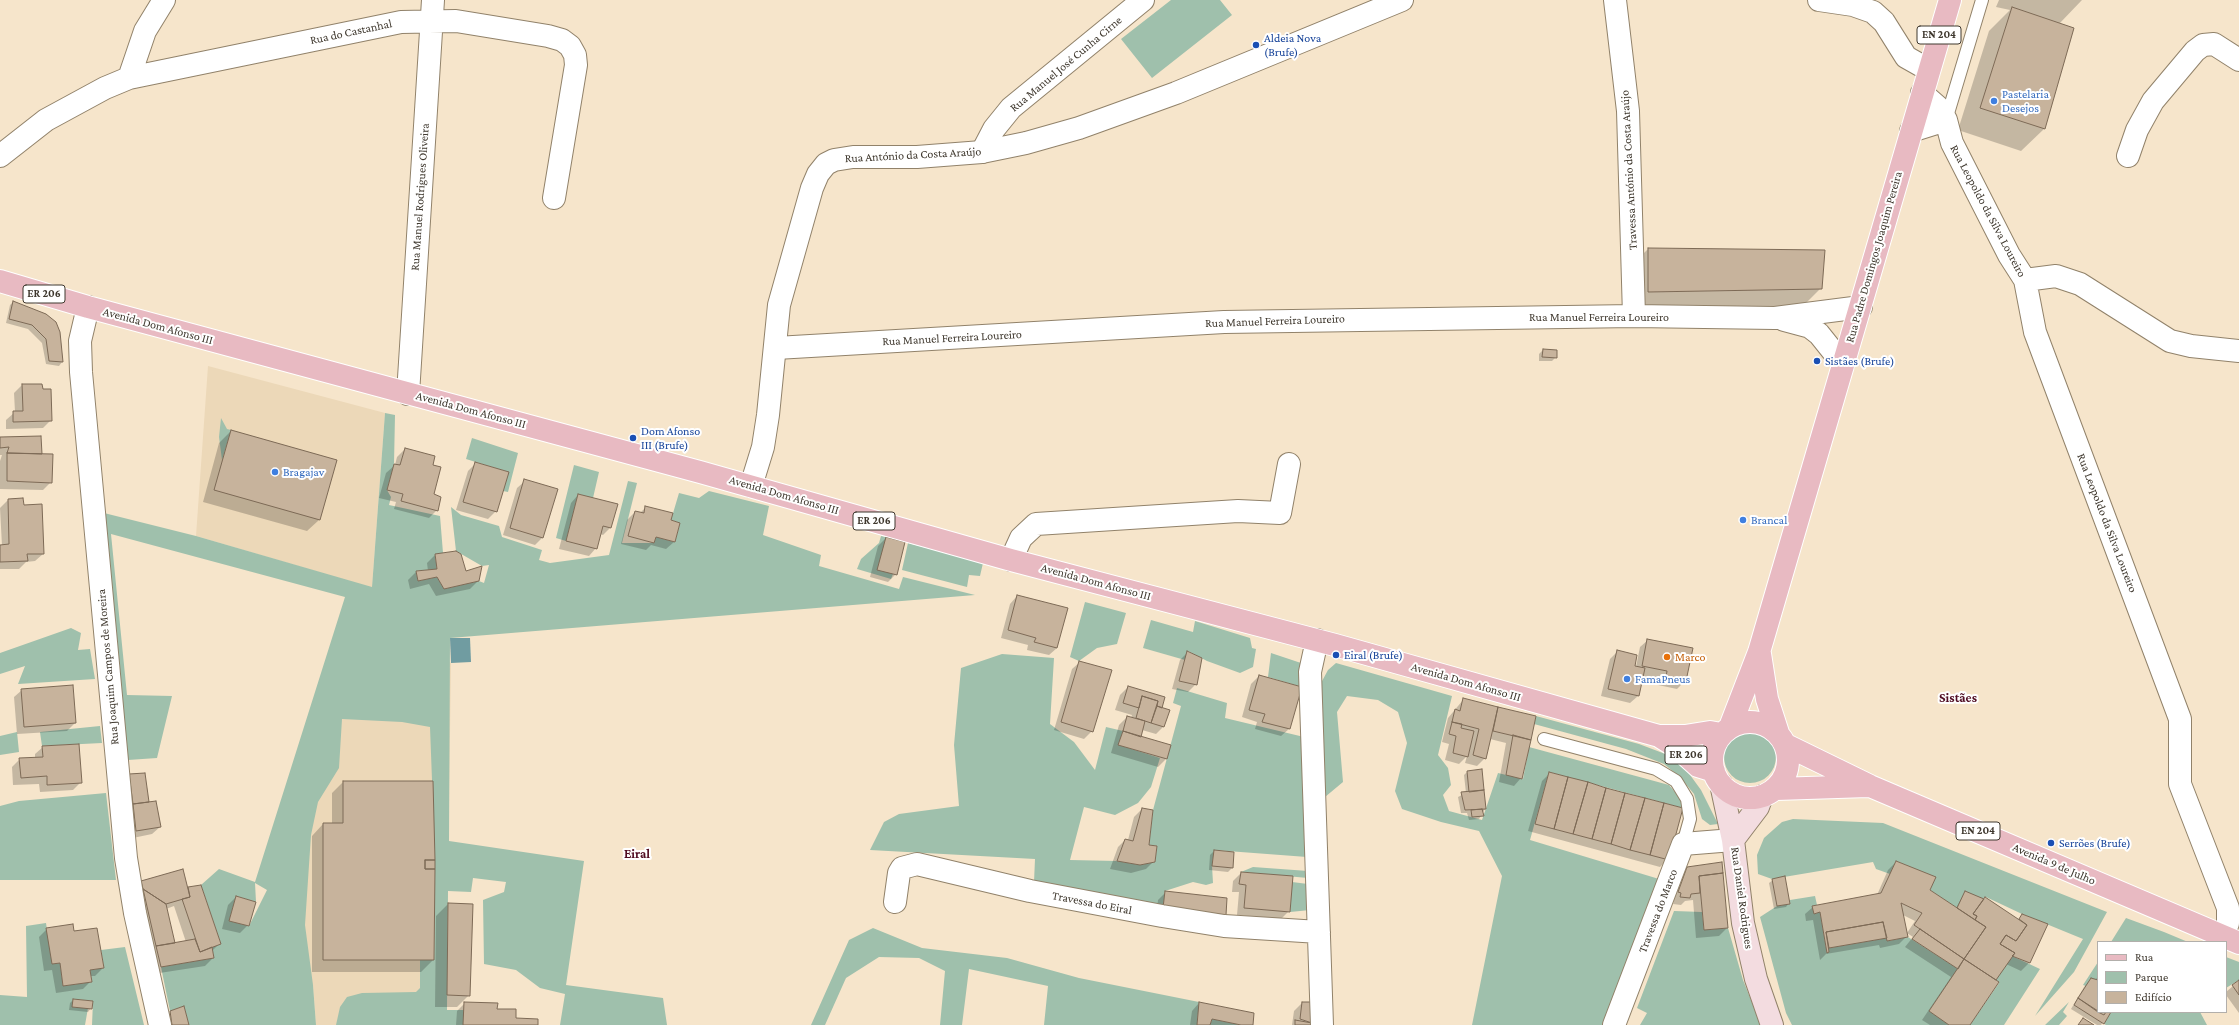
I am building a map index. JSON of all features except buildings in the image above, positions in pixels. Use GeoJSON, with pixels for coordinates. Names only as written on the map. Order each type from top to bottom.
{"type":"FeatureCollection","features":[{"type":"Feature","properties":{"kind":"main road","name":"Rua Padre Domingos Joaquim Pereira"},"geometry":{"type":"LineString","coordinates":[[1726,731],[1759,652],[1950,0]]}},
{"type":"Feature","properties":{"kind":"main road","name":"Avenida Dom Afonso III"},"geometry":{"type":"LineString","coordinates":[[0,281],[88,307],[751,486],[1011,560],[1317,640],[1660,736],[1685,736],[1726,731]]}},
{"type":"Feature","properties":{"kind":"main road","name":"Rua Padre Domingos Joaquim Pereira"},"geometry":{"type":"LineString","coordinates":[[1759,652],[1766,699],[1782,739]]}},
{"type":"Feature","properties":{"kind":"main road","name":"EN 204"},"geometry":{"type":"LineString","coordinates":[[1755,722],[1770,726],[1782,739],[1789,763],[1784,777],[1769,793],[1740,796],[1729,792],[1717,778],[1713,752],[1726,731],[1740,723],[1755,722]]}},
{"type":"Feature","properties":{"kind":"main road","name":"Avenida Dom Afonso III"},"geometry":{"type":"LineString","coordinates":[[1660,736],[1678,748],[1698,766],[1717,778]]}},
{"type":"Feature","properties":{"kind":"main road","name":"Avenida 9 de Julho"},"geometry":{"type":"LineString","coordinates":[[1782,739],[1870,786],[2231,939]]}},
{"type":"Feature","properties":{"kind":"main road","name":"Rua Daniel Rodrigues"},"geometry":{"type":"LineString","coordinates":[[1717,778],[1733,840],[1743,923],[1756,979],[1772,1025]]}},
{"type":"Feature","properties":{"kind":"main road","name":"Avenida 9 de Julho"},"geometry":{"type":"LineString","coordinates":[[1769,793],[1870,786]]}},
{"type":"Feature","properties":{"kind":"main road","name":"Rua Daniel Rodrigues"},"geometry":{"type":"LineString","coordinates":[[1733,840],[1769,793]]}},
{"type":"Feature","properties":{"kind":"street"},"geometry":{"type":"LineString","coordinates":[[129,78],[145,31],[164,0]]}},
{"type":"Feature","properties":{"kind":"street","name":"Rua Manuel Rodrigues Oliveira"},"geometry":{"type":"LineString","coordinates":[[408,394],[433,0]]}},
{"type":"Feature","properties":{"kind":"street","name":"Rua Manuel José Cunha Cirne"},"geometry":{"type":"LineString","coordinates":[[982,152],[994,129],[1011,108],[1143,0]]}},
{"type":"Feature","properties":{"kind":"street","name":"Travessa António da Costa Araújo"},"geometry":{"type":"LineString","coordinates":[[1615,0],[1628,111],[1634,316]]}},
{"type":"Feature","properties":{"kind":"street"},"geometry":{"type":"LineString","coordinates":[[1819,0],[1853,6],[1874,6],[1906,57],[1929,70]]}},
{"type":"Feature","properties":{"kind":"street","name":"Rua António da Costa Araújo"},"geometry":{"type":"LineString","coordinates":[[751,486],[763,447],[776,348],[779,305],[812,188],[818,174],[826,164],[834,160],[853,157],[917,157],[982,152],[1026,143],[1079,128],[1176,93],[1393,2]]}},
{"type":"Feature","properties":{"kind":"street","name":"Rua do Castanhal"},"geometry":{"type":"LineString","coordinates":[[0,156],[46,120],[105,88],[129,78],[401,22],[456,21],[548,36],[562,40],[570,46],[575,55],[576,65],[554,198]]}},
{"type":"Feature","properties":{"kind":"street"},"geometry":{"type":"LineString","coordinates":[[2128,156],[2137,130],[2153,101],[2195,51],[2203,45],[2214,44],[2239,60]]}},
{"type":"Feature","properties":{"kind":"street","name":"Rua Leopoldo da Silva Loureiro"},"geometry":{"type":"LineString","coordinates":[[1922,93],[1938,107],[1946,120],[1952,143],[2010,255],[2026,280],[2035,332],[2180,719],[2180,784],[2228,908],[2228,923],[2231,939]]}},
{"type":"Feature","properties":{"kind":"street"},"geometry":{"type":"LineString","coordinates":[[1911,131],[1946,120]]}},
{"type":"Feature","properties":{"kind":"street"},"geometry":{"type":"LineString","coordinates":[[2026,280],[2056,276],[2080,284],[2170,341],[2191,346],[2239,351]]}},
{"type":"Feature","properties":{"kind":"street","name":"Rua Joaquim Campos de Moreira"},"geometry":{"type":"LineString","coordinates":[[88,307],[80,341],[80,372],[126,850],[135,913],[160,1025]]}},
{"type":"Feature","properties":{"kind":"street","name":"Rua Manuel Ferreira Loureiro"},"geometry":{"type":"LineString","coordinates":[[776,348],[1224,322],[1634,316],[1775,318],[1861,308]]}},
{"type":"Feature","properties":{"kind":"street","name":"Rua Manuel Ferreira Loureiro"},"geometry":{"type":"LineString","coordinates":[[1775,318],[1810,327],[1819,334],[1843,364]]}},
{"type":"Feature","properties":{"kind":"street"},"geometry":{"type":"LineString","coordinates":[[1011,560],[1021,538],[1036,524],[1238,511],[1280,513],[1289,464]]}},
{"type":"Feature","properties":{"kind":"street"},"geometry":{"type":"LineString","coordinates":[[1317,640],[1310,672],[1322,1025]]}},
{"type":"Feature","properties":{"kind":"street"},"geometry":{"type":"LineString","coordinates":[[1683,844],[1733,840]]}},
{"type":"Feature","properties":{"kind":"street","name":"Travessa do Marco"},"geometry":{"type":"LineString","coordinates":[[1614,1025],[1683,844]]}},
{"type":"Feature","properties":{"kind":"street","name":"Travessa do Eiral"},"geometry":{"type":"LineString","coordinates":[[894,902],[899,873],[902,868],[917,864],[1030,891],[1162,916],[1224,926],[1319,932]]}},
{"type":"Feature","properties":{"kind":"lane"},"geometry":{"type":"LineString","coordinates":[[1946,120],[1982,0]]}},
{"type":"Feature","properties":{"kind":"lane"},"geometry":{"type":"LineString","coordinates":[[1544,739],[1656,770],[1676,781],[1687,799],[1690,819],[1683,844]]}},
{"type":"Feature","properties":{"kind":"shaded area"},"geometry":{"type":"Polygon","coordinates":[[[208,366],[385,413],[372,587],[451,663],[446,1025],[316,1025],[313,985],[249,926],[268,890],[366,586],[196,536],[208,366]]]}},
{"type":"Feature","properties":{"kind":"green space"},"geometry":{"type":"Polygon","coordinates":[[[1171,0],[1220,0],[1232,15],[1152,78],[1121,39],[1171,0]]]}},
{"type":"Feature","properties":{"kind":"green space"},"geometry":{"type":"Polygon","coordinates":[[[385,413],[395,415],[394,464],[387,490],[391,497],[389,505],[440,516],[443,553],[435,555],[437,569],[416,571],[418,581],[437,577],[444,589],[479,581],[484,583],[489,565],[482,566],[456,551],[451,507],[461,515],[499,526],[502,537],[542,550],[539,560],[550,563],[609,555],[628,481],[637,483],[622,543],[654,543],[656,537],[675,542],[680,523],[671,520],[679,493],[699,498],[709,491],[769,506],[763,535],[821,555],[819,566],[899,589],[903,577],[975,595],[450,638],[449,841],[584,861],[566,985],[663,998],[667,1025],[560,1025],[565,994],[540,988],[516,970],[484,964],[483,900],[504,892],[506,882],[473,878],[471,892],[448,891],[447,1010],[464,1010],[463,1025],[336,1025],[340,1007],[347,997],[362,993],[416,992],[420,988],[420,960],[434,960],[435,860],[430,727],[402,722],[342,719],[339,768],[318,802],[311,835],[305,925],[313,985],[316,1025],[189,1025],[184,1006],[170,1011],[161,967],[214,958],[212,947],[221,944],[201,885],[219,869],[255,882],[345,597],[111,534],[127,695],[172,696],[157,758],[128,760],[104,513],[196,536],[372,587],[385,413]],[[255,883],[256,902],[236,896],[229,921],[249,926],[267,890],[255,883]]]}},
{"type":"Feature","properties":{"kind":"green space"},"geometry":{"type":"Polygon","coordinates":[[[221,418],[227,429],[231,430],[222,460],[219,437],[221,418]]]}},
{"type":"Feature","properties":{"kind":"green space"},"geometry":{"type":"Polygon","coordinates":[[[472,438],[518,453],[508,492],[503,491],[508,472],[466,459],[472,438]]]}},
{"type":"Feature","properties":{"kind":"green space"},"geometry":{"type":"Polygon","coordinates":[[[574,465],[599,472],[593,498],[578,494],[566,541],[556,538],[574,465]]]}},
{"type":"Feature","properties":{"kind":"green space"},"geometry":{"type":"Polygon","coordinates":[[[881,536],[886,537],[893,574],[891,579],[857,569],[861,559],[879,543],[881,536]]]}},
{"type":"Feature","properties":{"kind":"green space"},"geometry":{"type":"Polygon","coordinates":[[[908,543],[983,563],[980,576],[969,575],[967,587],[902,570],[908,543]]]}},
{"type":"Feature","properties":{"kind":"green space"},"geometry":{"type":"Polygon","coordinates":[[[1085,602],[1126,613],[1117,644],[1097,648],[1079,661],[1070,657],[1085,602]]]}},
{"type":"Feature","properties":{"kind":"green space"},"geometry":{"type":"Polygon","coordinates":[[[1151,620],[1193,632],[1195,621],[1250,638],[1252,648],[1256,649],[1253,667],[1240,673],[1207,661],[1188,651],[1185,660],[1143,648],[1151,620]]]}},
{"type":"Feature","properties":{"kind":"green space"},"geometry":{"type":"Polygon","coordinates":[[[71,628],[81,633],[78,650],[90,649],[95,679],[18,684],[25,666],[0,674],[0,653],[71,628]]]}},
{"type":"Feature","properties":{"kind":"green space"},"geometry":{"type":"Polygon","coordinates":[[[1271,653],[1301,663],[1302,687],[1268,677],[1271,653]]]}},
{"type":"Feature","properties":{"kind":"green space"},"geometry":{"type":"Polygon","coordinates":[[[1002,654],[1054,658],[1050,724],[1074,742],[1095,770],[1106,727],[1123,731],[1119,745],[1160,758],[1151,787],[1138,803],[1115,815],[1084,807],[1070,860],[1117,861],[1140,865],[1155,862],[1157,846],[1149,845],[1153,810],[1181,706],[1173,703],[1177,688],[1227,703],[1225,718],[1304,737],[1307,857],[1214,850],[1212,866],[1213,883],[1206,885],[1193,882],[1165,891],[1163,908],[1034,882],[1035,859],[870,850],[884,822],[899,814],[959,806],[954,745],[961,668],[1002,654]]]}},
{"type":"Feature","properties":{"kind":"green space"},"geometry":{"type":"Polygon","coordinates":[[[1336,663],[1452,696],[1438,755],[1448,768],[1451,785],[1443,795],[1449,811],[1482,820],[1498,773],[1523,779],[1529,747],[1669,785],[1680,798],[1683,808],[1549,772],[1530,840],[1659,879],[1602,1025],[1472,1025],[1502,876],[1479,831],[1441,822],[1402,809],[1395,791],[1407,743],[1398,712],[1378,700],[1347,696],[1337,712],[1343,782],[1325,797],[1321,683],[1328,670],[1336,663]]]}},
{"type":"Feature","properties":{"kind":"green space"},"geometry":{"type":"Polygon","coordinates":[[[1536,716],[1639,744],[1668,755],[1685,768],[1701,790],[1718,824],[1710,825],[1702,819],[1694,794],[1680,777],[1664,764],[1626,749],[1534,724],[1536,716]]]}},
{"type":"Feature","properties":{"kind":"green space"},"geometry":{"type":"Polygon","coordinates":[[[100,726],[102,743],[42,746],[40,732],[100,726]]]}},
{"type":"Feature","properties":{"kind":"green space"},"geometry":{"type":"Polygon","coordinates":[[[1750,731],[1760,733],[1768,739],[1774,747],[1776,757],[1774,767],[1768,775],[1760,781],[1750,783],[1740,781],[1732,775],[1726,767],[1724,757],[1726,747],[1732,739],[1740,733],[1750,731]]]}},
{"type":"Feature","properties":{"kind":"green space"},"geometry":{"type":"Polygon","coordinates":[[[17,732],[19,752],[0,755],[0,736],[17,732]]]}},
{"type":"Feature","properties":{"kind":"green space"},"geometry":{"type":"Polygon","coordinates":[[[106,793],[116,880],[0,880],[0,806],[19,801],[106,793]]]}},
{"type":"Feature","properties":{"kind":"green space"},"geometry":{"type":"Polygon","coordinates":[[[1793,819],[1883,823],[2107,912],[2074,972],[2035,1016],[2083,939],[2022,914],[1986,897],[1957,908],[1930,890],[1935,877],[1896,861],[1890,874],[1876,869],[1873,862],[1772,879],[1758,874],[1757,855],[1764,838],[1782,822],[1793,819]]]}},
{"type":"Feature","properties":{"kind":"green space"},"geometry":{"type":"Polygon","coordinates":[[[1253,867],[1308,871],[1308,878],[1241,872],[1253,867]]]}},
{"type":"Feature","properties":{"kind":"green space"},"geometry":{"type":"Polygon","coordinates":[[[1292,882],[1308,884],[1310,910],[1290,912],[1292,882]]]}},
{"type":"Feature","properties":{"kind":"green space"},"geometry":{"type":"Polygon","coordinates":[[[1815,896],[1817,905],[1813,906],[1814,914],[1820,912],[1827,953],[1829,952],[1829,948],[1887,938],[1888,941],[1908,937],[1958,969],[1929,1011],[1949,1025],[1792,1025],[1786,1013],[1760,917],[1777,906],[1790,904],[1790,900],[1815,896]]]}},
{"type":"Feature","properties":{"kind":"green space"},"geometry":{"type":"Polygon","coordinates":[[[1674,911],[1702,912],[1704,930],[1728,928],[1743,980],[1761,1025],[1640,1025],[1647,1013],[1637,1008],[1674,911]]]}},
{"type":"Feature","properties":{"kind":"green space"},"geometry":{"type":"Polygon","coordinates":[[[2126,918],[2186,941],[2112,941],[2126,918]]]}},
{"type":"Feature","properties":{"kind":"green space"},"geometry":{"type":"Polygon","coordinates":[[[46,923],[52,964],[60,963],[63,986],[92,982],[90,970],[104,968],[101,950],[125,947],[144,1025],[92,1025],[93,1001],[73,999],[72,1007],[88,1008],[85,1025],[0,1025],[0,995],[27,997],[26,926],[46,923]]]}},
{"type":"Feature","properties":{"kind":"green space"},"geometry":{"type":"Polygon","coordinates":[[[873,928],[922,948],[1007,958],[1079,978],[1199,1002],[1197,1025],[1044,1025],[1048,986],[969,969],[962,1025],[940,1025],[945,971],[919,958],[879,957],[846,978],[825,1025],[811,1025],[849,940],[873,928]]]}},
{"type":"Feature","properties":{"kind":"green space"},"geometry":{"type":"Polygon","coordinates":[[[2012,956],[2040,969],[2004,1025],[1970,1025],[1999,983],[1996,980],[2012,956]]]}},
{"type":"Feature","properties":{"kind":"green space"},"geometry":{"type":"Polygon","coordinates":[[[2227,957],[2239,962],[2239,980],[2227,987],[2227,957]]]}},
{"type":"Feature","properties":{"kind":"green space"},"geometry":{"type":"Polygon","coordinates":[[[2097,964],[2097,981],[2091,978],[2086,986],[2083,985],[2097,964]]]}},
{"type":"Feature","properties":{"kind":"green space"},"geometry":{"type":"Polygon","coordinates":[[[2069,1002],[2063,1012],[2067,1016],[2059,1025],[2045,1025],[2069,1002]]]}},
{"type":"Feature","properties":{"kind":"green space"},"geometry":{"type":"Polygon","coordinates":[[[2110,1013],[2201,1013],[2207,1025],[2106,1025],[2104,1024],[2110,1013]]]}},
{"type":"Feature","properties":{"kind":"green space"},"geometry":{"type":"Polygon","coordinates":[[[1212,1019],[1241,1025],[1210,1025],[1212,1019]]]}},
{"type":"Feature","properties":{"kind":"water"},"geometry":{"type":"Polygon","coordinates":[[[450,638],[470,638],[471,662],[451,663],[450,638]]]}},
{"type":"Feature","properties":{"kind":"place","name":"Aldeia Nova (Brufe)"},"geometry":{"type":"Point","coordinates":[1256,45]}},
{"type":"Feature","properties":{"kind":"place","name":"Pastelaria Desejos"},"geometry":{"type":"Point","coordinates":[1994,101]}},
{"type":"Feature","properties":{"kind":"place","name":"Sistães (Brufe)"},"geometry":{"type":"Point","coordinates":[1817,361]}},
{"type":"Feature","properties":{"kind":"place","name":"Dom Afonso III (Brufe)"},"geometry":{"type":"Point","coordinates":[633,438]}},
{"type":"Feature","properties":{"kind":"place","name":"Bragajav"},"geometry":{"type":"Point","coordinates":[275,472]}},
{"type":"Feature","properties":{"kind":"place","name":"Brancal"},"geometry":{"type":"Point","coordinates":[1743,520]}},
{"type":"Feature","properties":{"kind":"place","name":"Eiral (Brufe)"},"geometry":{"type":"Point","coordinates":[1336,655]}},
{"type":"Feature","properties":{"kind":"place","name":"Marco"},"geometry":{"type":"Point","coordinates":[1667,657]}},
{"type":"Feature","properties":{"kind":"place","name":"FamaPneus"},"geometry":{"type":"Point","coordinates":[1627,679]}},
{"type":"Feature","properties":{"kind":"place","name":"Serrões (Brufe)"},"geometry":{"type":"Point","coordinates":[2051,843]}},
{"type":"Feature","properties":{"kind":"district","name":"Sistães"},"geometry":{"type":"Point","coordinates":[1958,698]}},
{"type":"Feature","properties":{"kind":"district","name":"Eiral"},"geometry":{"type":"Point","coordinates":[637,854]}}]}
